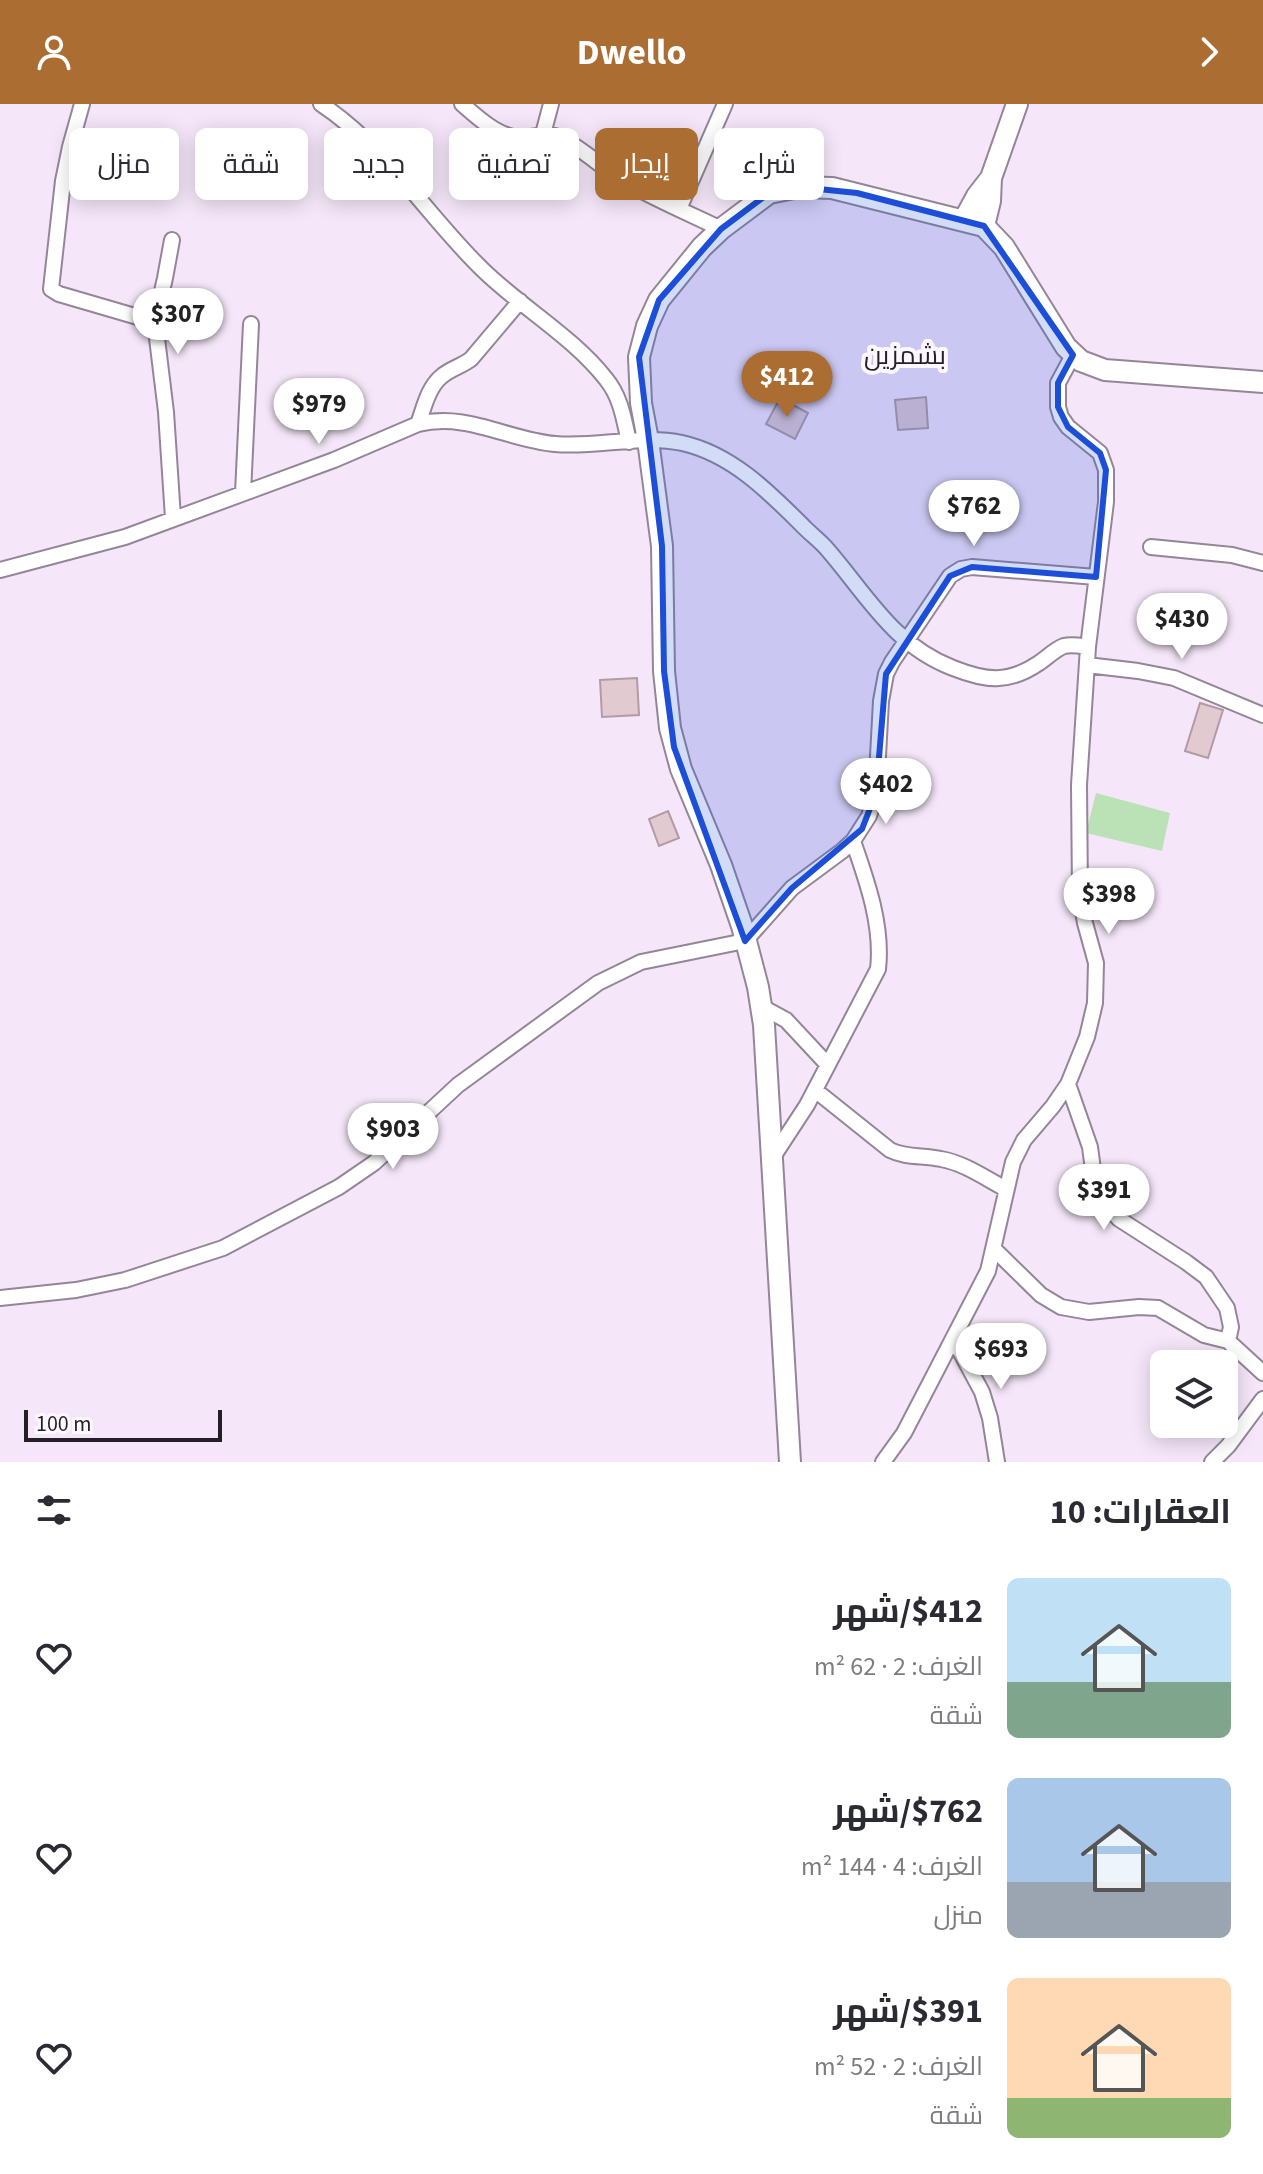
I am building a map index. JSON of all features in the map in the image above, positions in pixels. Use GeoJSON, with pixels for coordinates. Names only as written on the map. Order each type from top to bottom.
{"type":"FeatureCollection","features":[{"type":"Feature","properties":{"kind":"main road"},"geometry":{"type":"LineString","coordinates":[[974,223],[990,201],[991,178],[1017,104]]}},
{"type":"Feature","properties":{"kind":"main road"},"geometry":{"type":"LineString","coordinates":[[790,1462],[762,1007],[721,865],[681,769],[670,728],[664,671],[662,546],[639,441],[639,357],[647,326],[659,300],[702,247],[769,193],[799,187],[832,188],[974,223],[1004,247],[1058,337],[1073,355],[1092,365],[1116,372],[1263,382]]}},
{"type":"Feature","properties":{"kind":"street"},"geometry":{"type":"LineString","coordinates":[[82,104],[63,181],[51,289],[155,322]]}},
{"type":"Feature","properties":{"kind":"street"},"geometry":{"type":"LineString","coordinates":[[321,104],[368,144],[482,270],[571,344],[607,379],[639,441]]}},
{"type":"Feature","properties":{"kind":"street"},"geometry":{"type":"LineString","coordinates":[[462,104],[493,128]]}},
{"type":"Feature","properties":{"kind":"street"},"geometry":{"type":"LineString","coordinates":[[545,128],[551,104]]}},
{"type":"Feature","properties":{"kind":"street"},"geometry":{"type":"LineString","coordinates":[[679,209],[725,104]]}},
{"type":"Feature","properties":{"kind":"street"},"geometry":{"type":"LineString","coordinates":[[579,149],[625,182],[721,229]]}},
{"type":"Feature","properties":{"kind":"street"},"geometry":{"type":"LineString","coordinates":[[172,240],[155,322],[166,412],[173,518]]}},
{"type":"Feature","properties":{"kind":"street"},"geometry":{"type":"LineString","coordinates":[[418,424],[437,381],[444,373],[471,359],[520,301]]}},
{"type":"Feature","properties":{"kind":"street"},"geometry":{"type":"LineString","coordinates":[[243,493],[251,324]]}},
{"type":"Feature","properties":{"kind":"street"},"geometry":{"type":"LineString","coordinates":[[883,1462],[904,1433],[988,1271],[1013,1162],[1024,1140],[1068,1084],[1087,1037],[1095,1003],[1096,963],[1080,894],[1079,785],[1088,647],[1106,502],[1106,470],[1100,453],[1068,427],[1058,407],[1058,383],[1073,355]]}},
{"type":"Feature","properties":{"kind":"street"},"geometry":{"type":"LineString","coordinates":[[0,570],[125,537],[435,419],[553,444],[681,443],[712,453],[757,482],[826,548],[905,642],[933,660],[953,668],[998,680],[1019,675],[1061,647],[1088,647]]}},
{"type":"Feature","properties":{"kind":"street"},"geometry":{"type":"LineString","coordinates":[[1151,547],[1232,555],[1263,563]]}},
{"type":"Feature","properties":{"kind":"street"},"geometry":{"type":"LineString","coordinates":[[0,1298],[76,1290],[125,1280],[223,1248],[339,1187],[374,1163],[458,1085],[598,983],[641,962],[745,941],[792,888],[853,841],[869,816],[876,793],[880,709],[886,674],[950,576],[972,567],[1096,577]]}},
{"type":"Feature","properties":{"kind":"street"},"geometry":{"type":"LineString","coordinates":[[1087,665],[1174,678],[1263,715]]}},
{"type":"Feature","properties":{"kind":"street"},"geometry":{"type":"LineString","coordinates":[[773,1157],[799,1120],[874,978],[879,960],[872,901],[853,841]]}},
{"type":"Feature","properties":{"kind":"street"},"geometry":{"type":"LineString","coordinates":[[762,1007],[786,1020],[828,1065]]}},
{"type":"Feature","properties":{"kind":"street"},"geometry":{"type":"LineString","coordinates":[[1068,1084],[1090,1147],[1094,1177],[1102,1201],[1119,1219],[1206,1277],[1227,1308],[1231,1327],[1228,1341]]}},
{"type":"Feature","properties":{"kind":"street"},"geometry":{"type":"LineString","coordinates":[[815,1090],[890,1150],[902,1156],[953,1162],[1006,1189]]}},
{"type":"Feature","properties":{"kind":"street"},"geometry":{"type":"LineString","coordinates":[[994,1249],[1041,1295],[1061,1307],[1089,1312],[1158,1308],[1204,1335],[1228,1341],[1263,1373]]}},
{"type":"Feature","properties":{"kind":"street"},"geometry":{"type":"LineString","coordinates":[[953,1338],[982,1392],[997,1462]]}},
{"type":"Feature","properties":{"kind":"street"},"geometry":{"type":"LineString","coordinates":[[1212,1462],[1263,1399]]}},
{"type":"Feature","properties":{"kind":"highlighted area"},"geometry":{"type":"Polygon","coordinates":[[[799,187],[857,193],[984,226],[1073,355],[1058,383],[1058,407],[1068,427],[1100,453],[1106,470],[1096,577],[972,567],[950,576],[886,674],[876,793],[862,829],[792,888],[745,941],[674,747],[664,671],[662,546],[639,357],[659,300],[721,229],[769,193],[799,187]]]}},
{"type":"Feature","properties":{"kind":"green space"},"geometry":{"type":"Polygon","coordinates":[[[1096,793],[1170,813],[1162,851],[1086,833],[1096,793]]]}},
{"type":"Feature","properties":{"kind":"building"},"geometry":{"type":"Polygon","coordinates":[[[926,397],[928,428],[898,430],[895,400],[926,397]]]}},
{"type":"Feature","properties":{"kind":"building"},"geometry":{"type":"Polygon","coordinates":[[[780,398],[808,413],[795,439],[766,424],[780,398]]]}},
{"type":"Feature","properties":{"kind":"building"},"geometry":{"type":"Polygon","coordinates":[[[637,678],[639,715],[602,717],[600,680],[637,678]]]}},
{"type":"Feature","properties":{"kind":"building"},"geometry":{"type":"Polygon","coordinates":[[[1200,703],[1223,710],[1208,758],[1185,751],[1200,703]]]}},
{"type":"Feature","properties":{"kind":"building"},"geometry":{"type":"Polygon","coordinates":[[[668,811],[679,838],[659,846],[649,819],[668,811]]]}},
{"type":"Feature","properties":{"kind":"district","name":"بشمزين"},"geometry":{"type":"Point","coordinates":[905,355]}}]}
